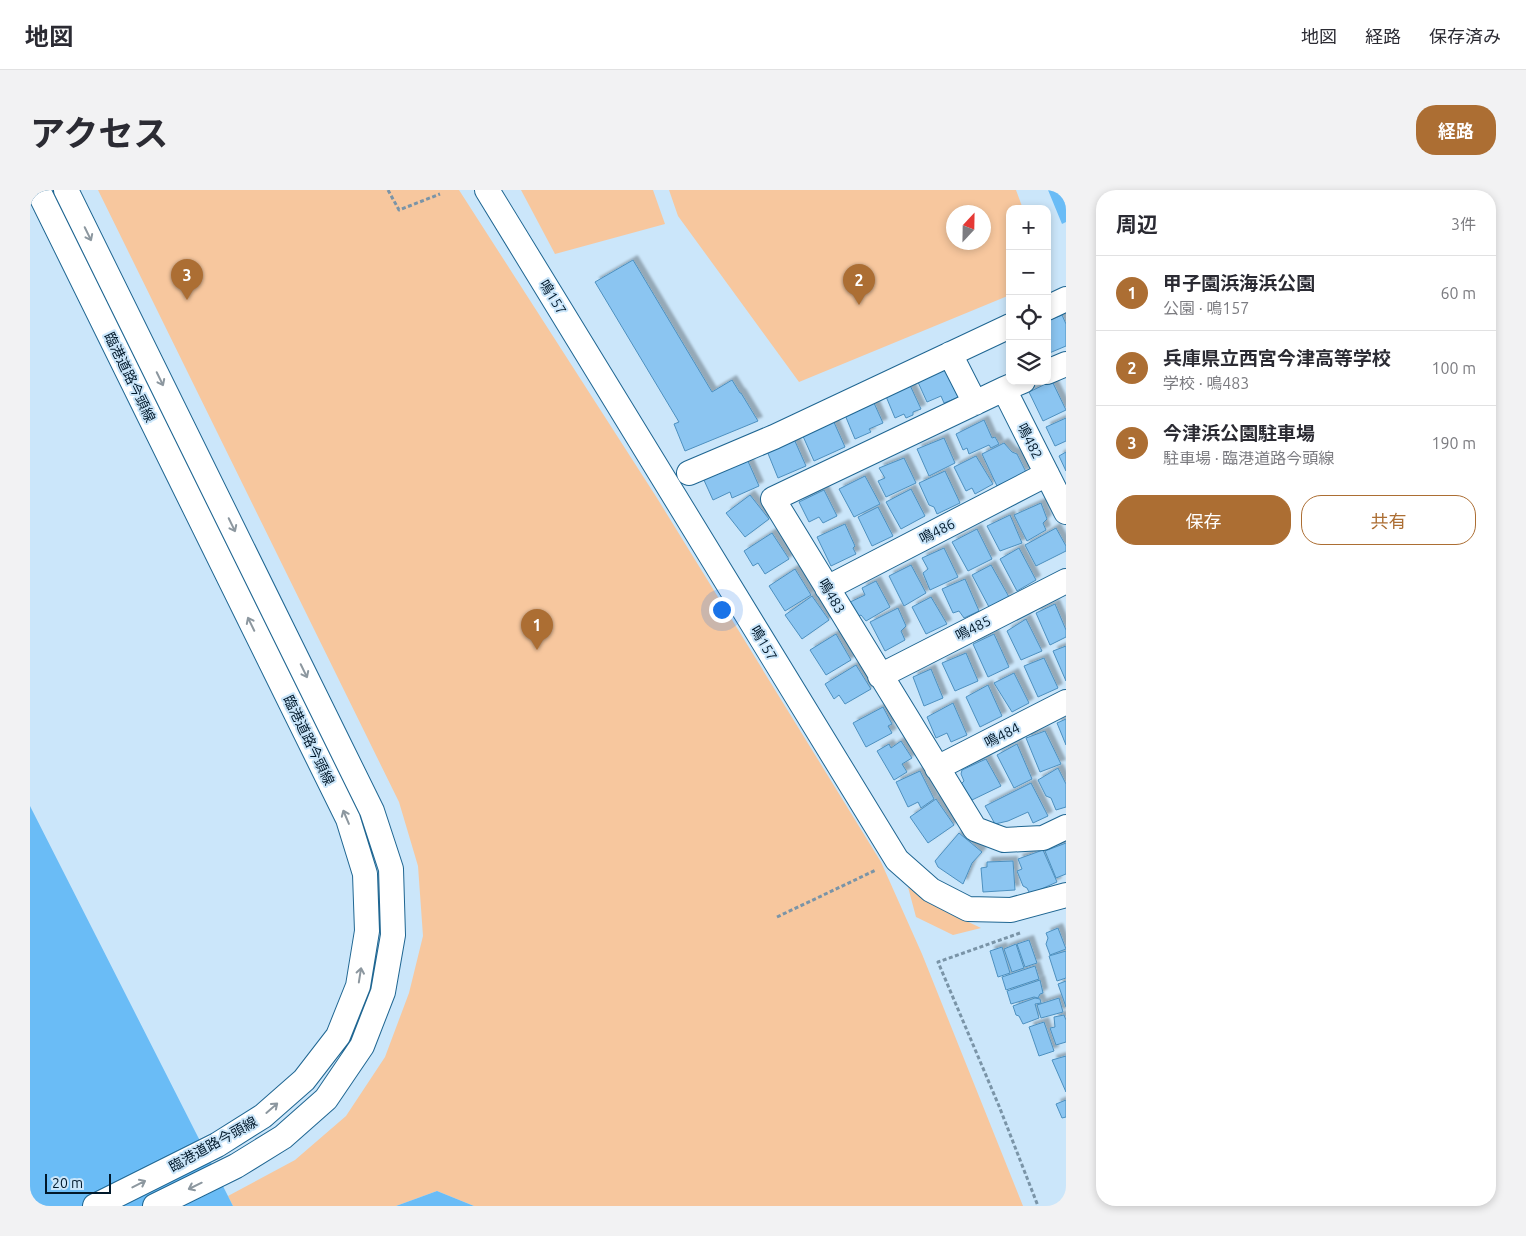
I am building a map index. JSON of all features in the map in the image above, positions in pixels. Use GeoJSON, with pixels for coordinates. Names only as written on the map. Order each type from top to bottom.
{"type":"FeatureCollection","features":[{"type":"Feature","properties":{"kind":"street","name":"臨港道路今頭線"},"geometry":{"type":"LineString","coordinates":[[38,190],[348,819],[365,874],[367,931],[358,986],[338,1036],[304,1080],[263,1116],[217,1145],[95,1206]]}},
{"type":"Feature","properties":{"kind":"street","name":"臨港道路今頭線"},"geometry":{"type":"LineString","coordinates":[[66,190],[372,811],[391,869],[393,935],[383,992],[362,1046],[326,1099],[283,1137],[236,1166],[155,1206]]}},
{"type":"Feature","properties":{"kind":"street","name":"鳴157"},"geometry":{"type":"LineString","coordinates":[[487,190],[897,860],[931,890],[968,909],[1012,910],[1066,895]]}},
{"type":"Feature","properties":{"kind":"street"},"geometry":{"type":"LineString","coordinates":[[1051,306],[1066,299]]}},
{"type":"Feature","properties":{"kind":"street"},"geometry":{"type":"LineString","coordinates":[[689,473],[774,437],[1006,328]]}},
{"type":"Feature","properties":{"kind":"street"},"geometry":{"type":"LineString","coordinates":[[950,354],[974,403]]}},
{"type":"Feature","properties":{"kind":"street"},"geometry":{"type":"LineString","coordinates":[[1051,370],[1066,364]]}},
{"type":"Feature","properties":{"kind":"street","name":"鳴483"},"geometry":{"type":"LineString","coordinates":[[1014,385],[773,499],[975,829],[1004,840],[1043,838],[1066,828]]}},
{"type":"Feature","properties":{"kind":"street","name":"鳴482"},"geometry":{"type":"LineString","coordinates":[[1014,385],[1047,474],[1066,512]]}},
{"type":"Feature","properties":{"kind":"street","name":"鳴486"},"geometry":{"type":"LineString","coordinates":[[827,588],[1047,474]]}},
{"type":"Feature","properties":{"kind":"street","name":"鳴485"},"geometry":{"type":"LineString","coordinates":[[880,676],[1066,581]]}},
{"type":"Feature","properties":{"kind":"street","name":"鳴484"},"geometry":{"type":"LineString","coordinates":[[937,768],[1066,702]]}},
{"type":"Feature","properties":{"kind":"path"},"geometry":{"type":"LineString","coordinates":[[388,190],[399,210],[440,194]]}},
{"type":"Feature","properties":{"kind":"path"},"geometry":{"type":"LineString","coordinates":[[777,917],[897,860]]}},
{"type":"Feature","properties":{"kind":"path"},"geometry":{"type":"LineString","coordinates":[[1020,933],[938,962],[995,1097],[1038,1206]]}},
{"type":"Feature","properties":{"kind":"shaded area"},"geometry":{"type":"Polygon","coordinates":[[[98,190],[459,190],[657,498],[881,862],[922,954],[1023,1206],[474,1206],[437,1191],[396,1206],[233,1206],[228,1196],[295,1160],[346,1116],[385,1057],[409,993],[423,936],[418,866],[399,802],[98,190]]]}},
{"type":"Feature","properties":{"kind":"shaded area"},"geometry":{"type":"Polygon","coordinates":[[[521,190],[653,190],[665,224],[555,254],[521,190]]]}},
{"type":"Feature","properties":{"kind":"shaded area"},"geometry":{"type":"Polygon","coordinates":[[[669,190],[1016,190],[1022,205],[1006,205],[1006,297],[799,382],[678,216],[669,190]]]}},
{"type":"Feature","properties":{"kind":"shaded area"},"geometry":{"type":"Polygon","coordinates":[[[908,887],[937,907],[981,928],[953,935],[916,917],[908,887]]]}},
{"type":"Feature","properties":{"kind":"water"},"geometry":{"type":"Polygon","coordinates":[[[1048,190],[1066,190],[1066,222],[1062,224],[1048,190]]]}},
{"type":"Feature","properties":{"kind":"water"},"geometry":{"type":"Polygon","coordinates":[[[30,806],[228,1196],[233,1206],[30,1206],[30,806]]]}},
{"type":"Feature","properties":{"kind":"water"},"geometry":{"type":"Polygon","coordinates":[[[437,1191],[474,1206],[396,1206],[437,1191]]]}},
{"type":"Feature","properties":{"kind":"building"},"geometry":{"type":"Polygon","coordinates":[[[633,260],[712,392],[732,380],[758,421],[685,451],[674,424],[679,422],[595,282],[633,260]]]}},
{"type":"Feature","properties":{"kind":"building"},"geometry":{"type":"Polygon","coordinates":[[[1062,315],[1066,324],[1066,346],[1051,352],[1051,340],[1051,319],[1062,315]]]}},
{"type":"Feature","properties":{"kind":"building"},"geometry":{"type":"Polygon","coordinates":[[[949,366],[962,396],[944,403],[941,396],[927,402],[917,380],[949,366]]]}},
{"type":"Feature","properties":{"kind":"building"},"geometry":{"type":"Polygon","coordinates":[[[1051,381],[1066,410],[1043,421],[1029,392],[1044,385],[1051,385],[1051,381]]]}},
{"type":"Feature","properties":{"kind":"building"},"geometry":{"type":"Polygon","coordinates":[[[909,383],[921,409],[913,412],[913,415],[906,418],[904,414],[895,418],[885,394],[909,383]]]}},
{"type":"Feature","properties":{"kind":"building"},"geometry":{"type":"Polygon","coordinates":[[[874,403],[883,423],[869,429],[871,432],[855,439],[845,415],[874,403]]]}},
{"type":"Feature","properties":{"kind":"building"},"geometry":{"type":"Polygon","coordinates":[[[1066,418],[1066,441],[1055,446],[1046,427],[1066,418]]]}},
{"type":"Feature","properties":{"kind":"building"},"geometry":{"type":"Polygon","coordinates":[[[833,420],[845,447],[814,461],[802,434],[833,420]]]}},
{"type":"Feature","properties":{"kind":"building"},"geometry":{"type":"Polygon","coordinates":[[[984,420],[992,438],[995,437],[999,444],[991,448],[989,445],[969,454],[967,448],[963,450],[956,434],[984,420]]]}},
{"type":"Feature","properties":{"kind":"building"},"geometry":{"type":"Polygon","coordinates":[[[944,438],[955,463],[929,476],[917,449],[944,438]]]}},
{"type":"Feature","properties":{"kind":"building"},"geometry":{"type":"Polygon","coordinates":[[[794,439],[806,466],[778,478],[767,451],[794,439]]]}},
{"type":"Feature","properties":{"kind":"building"},"geometry":{"type":"Polygon","coordinates":[[[1004,443],[1012,452],[1017,454],[1026,472],[997,486],[982,454],[1004,443]]]}},
{"type":"Feature","properties":{"kind":"building"},"geometry":{"type":"Polygon","coordinates":[[[1066,452],[1066,471],[1059,456],[1066,452]]]}},
{"type":"Feature","properties":{"kind":"building"},"geometry":{"type":"Polygon","coordinates":[[[976,456],[993,484],[975,494],[972,488],[966,491],[954,467],[976,456]]]}},
{"type":"Feature","properties":{"kind":"building"},"geometry":{"type":"Polygon","coordinates":[[[904,458],[916,483],[886,497],[878,481],[885,478],[879,468],[904,458]]]}},
{"type":"Feature","properties":{"kind":"building"},"geometry":{"type":"Polygon","coordinates":[[[747,459],[759,486],[732,498],[730,492],[713,500],[703,478],[747,459]]]}},
{"type":"Feature","properties":{"kind":"building"},"geometry":{"type":"Polygon","coordinates":[[[945,471],[960,503],[937,514],[934,507],[929,505],[919,483],[945,471]]]}},
{"type":"Feature","properties":{"kind":"building"},"geometry":{"type":"Polygon","coordinates":[[[865,476],[880,504],[854,517],[839,489],[865,476]]]}},
{"type":"Feature","properties":{"kind":"building"},"geometry":{"type":"Polygon","coordinates":[[[911,489],[925,516],[901,529],[886,502],[911,489]]]}},
{"type":"Feature","properties":{"kind":"building"},"geometry":{"type":"Polygon","coordinates":[[[824,490],[837,516],[823,523],[819,517],[809,522],[799,502],[824,490]]]}},
{"type":"Feature","properties":{"kind":"building"},"geometry":{"type":"Polygon","coordinates":[[[750,495],[769,519],[745,537],[726,513],[750,495]]]}},
{"type":"Feature","properties":{"kind":"building"},"geometry":{"type":"Polygon","coordinates":[[[1041,503],[1047,519],[1043,523],[1046,530],[1027,541],[1014,515],[1041,503]]]}},
{"type":"Feature","properties":{"kind":"building"},"geometry":{"type":"Polygon","coordinates":[[[878,507],[893,536],[872,546],[858,517],[878,507]]]}},
{"type":"Feature","properties":{"kind":"building"},"geometry":{"type":"Polygon","coordinates":[[[1010,515],[1022,543],[1000,551],[987,526],[1010,515]]]}},
{"type":"Feature","properties":{"kind":"building"},"geometry":{"type":"Polygon","coordinates":[[[845,524],[855,546],[853,548],[856,554],[831,566],[817,537],[845,524]]]}},
{"type":"Feature","properties":{"kind":"building"},"geometry":{"type":"Polygon","coordinates":[[[1056,528],[1066,546],[1066,551],[1036,566],[1025,545],[1056,528]]]}},
{"type":"Feature","properties":{"kind":"building"},"geometry":{"type":"Polygon","coordinates":[[[977,529],[992,559],[968,571],[952,542],[977,529]]]}},
{"type":"Feature","properties":{"kind":"building"},"geometry":{"type":"Polygon","coordinates":[[[772,533],[789,559],[765,574],[758,563],[753,566],[744,551],[772,533]]]}},
{"type":"Feature","properties":{"kind":"building"},"geometry":{"type":"Polygon","coordinates":[[[944,548],[958,577],[930,590],[923,573],[928,569],[922,558],[944,548]]]}},
{"type":"Feature","properties":{"kind":"building"},"geometry":{"type":"Polygon","coordinates":[[[1019,548],[1036,580],[1017,591],[1000,559],[1019,548]]]}},
{"type":"Feature","properties":{"kind":"building"},"geometry":{"type":"Polygon","coordinates":[[[911,565],[926,593],[904,606],[889,576],[911,565]]]}},
{"type":"Feature","properties":{"kind":"building"},"geometry":{"type":"Polygon","coordinates":[[[991,565],[1009,597],[989,607],[972,575],[991,565]]]}},
{"type":"Feature","properties":{"kind":"building"},"geometry":{"type":"Polygon","coordinates":[[[795,569],[811,595],[785,611],[769,586],[795,569]]]}},
{"type":"Feature","properties":{"kind":"building"},"geometry":{"type":"Polygon","coordinates":[[[965,579],[979,611],[964,618],[959,611],[953,613],[942,589],[965,579]]]}},
{"type":"Feature","properties":{"kind":"building"},"geometry":{"type":"Polygon","coordinates":[[[876,581],[890,607],[866,621],[861,615],[855,618],[848,603],[865,595],[862,588],[876,581]]]}},
{"type":"Feature","properties":{"kind":"building"},"geometry":{"type":"Polygon","coordinates":[[[812,596],[829,620],[802,639],[785,615],[812,596]]]}},
{"type":"Feature","properties":{"kind":"building"},"geometry":{"type":"Polygon","coordinates":[[[931,597],[947,624],[926,634],[912,607],[931,597]]]}},
{"type":"Feature","properties":{"kind":"building"},"geometry":{"type":"Polygon","coordinates":[[[1055,604],[1066,630],[1066,637],[1050,645],[1036,613],[1055,604]]]}},
{"type":"Feature","properties":{"kind":"building"},"geometry":{"type":"Polygon","coordinates":[[[898,608],[906,626],[901,631],[905,640],[885,651],[870,622],[898,608]]]}},
{"type":"Feature","properties":{"kind":"building"},"geometry":{"type":"Polygon","coordinates":[[[1026,619],[1042,651],[1021,660],[1007,631],[1026,619]]]}},
{"type":"Feature","properties":{"kind":"building"},"geometry":{"type":"Polygon","coordinates":[[[836,634],[851,660],[826,675],[810,650],[836,634]]]}},
{"type":"Feature","properties":{"kind":"building"},"geometry":{"type":"Polygon","coordinates":[[[994,634],[1009,667],[988,677],[973,644],[994,634]]]}},
{"type":"Feature","properties":{"kind":"building"},"geometry":{"type":"Polygon","coordinates":[[[1066,646],[1066,681],[1053,651],[1066,646]]]}},
{"type":"Feature","properties":{"kind":"building"},"geometry":{"type":"Polygon","coordinates":[[[966,653],[978,681],[955,691],[942,663],[966,653]]]}},
{"type":"Feature","properties":{"kind":"building"},"geometry":{"type":"Polygon","coordinates":[[[1044,658],[1058,688],[1038,697],[1024,666],[1044,658]]]}},
{"type":"Feature","properties":{"kind":"building"},"geometry":{"type":"Polygon","coordinates":[[[856,665],[871,689],[845,704],[839,695],[834,699],[825,684],[856,665]]]}},
{"type":"Feature","properties":{"kind":"building"},"geometry":{"type":"Polygon","coordinates":[[[931,669],[943,698],[924,706],[913,677],[931,669]]]}},
{"type":"Feature","properties":{"kind":"building"},"geometry":{"type":"Polygon","coordinates":[[[1014,673],[1029,703],[1012,712],[994,683],[1014,673]]]}},
{"type":"Feature","properties":{"kind":"building"},"geometry":{"type":"Polygon","coordinates":[[[988,685],[1002,716],[980,727],[966,697],[988,685]]]}},
{"type":"Feature","properties":{"kind":"building"},"geometry":{"type":"Polygon","coordinates":[[[953,703],[967,735],[951,742],[947,733],[936,738],[927,717],[953,703]]]}},
{"type":"Feature","properties":{"kind":"building"},"geometry":{"type":"Polygon","coordinates":[[[883,707],[892,724],[888,726],[892,733],[866,747],[853,723],[883,707]]]}},
{"type":"Feature","properties":{"kind":"building"},"geometry":{"type":"Polygon","coordinates":[[[1066,719],[1066,745],[1057,723],[1066,719]]]}},
{"type":"Feature","properties":{"kind":"building"},"geometry":{"type":"Polygon","coordinates":[[[1045,731],[1061,764],[1040,772],[1026,738],[1045,731]]]}},
{"type":"Feature","properties":{"kind":"building"},"geometry":{"type":"Polygon","coordinates":[[[901,741],[912,758],[902,764],[907,772],[894,780],[877,751],[889,744],[891,748],[901,741]]]}},
{"type":"Feature","properties":{"kind":"building"},"geometry":{"type":"Polygon","coordinates":[[[1017,744],[1032,779],[1014,788],[997,755],[1017,744]]]}},
{"type":"Feature","properties":{"kind":"building"},"geometry":{"type":"Polygon","coordinates":[[[986,759],[1001,786],[972,800],[961,784],[964,781],[961,774],[962,770],[986,759]]]}},
{"type":"Feature","properties":{"kind":"building"},"geometry":{"type":"Polygon","coordinates":[[[1058,768],[1066,784],[1066,807],[1056,810],[1051,798],[1046,796],[1038,780],[1058,768]]]}},
{"type":"Feature","properties":{"kind":"building"},"geometry":{"type":"Polygon","coordinates":[[[920,771],[934,799],[921,808],[918,802],[908,807],[896,782],[920,771]]]}},
{"type":"Feature","properties":{"kind":"building"},"geometry":{"type":"Polygon","coordinates":[[[1031,783],[1048,816],[1033,823],[1028,812],[1008,821],[995,824],[985,806],[1031,783]]]}},
{"type":"Feature","properties":{"kind":"building"},"geometry":{"type":"Polygon","coordinates":[[[936,799],[954,825],[928,843],[910,817],[936,799]]]}},
{"type":"Feature","properties":{"kind":"building"},"geometry":{"type":"Polygon","coordinates":[[[959,833],[982,852],[972,863],[963,884],[938,867],[935,861],[959,833]]]}},
{"type":"Feature","properties":{"kind":"building"},"geometry":{"type":"Polygon","coordinates":[[[1066,843],[1066,874],[1056,878],[1045,851],[1066,843]]]}},
{"type":"Feature","properties":{"kind":"building"},"geometry":{"type":"Polygon","coordinates":[[[1043,850],[1057,882],[1030,894],[1027,888],[1023,886],[1017,871],[1022,869],[1018,859],[1043,850]]]}},
{"type":"Feature","properties":{"kind":"building"},"geometry":{"type":"Polygon","coordinates":[[[1013,861],[1015,890],[983,892],[981,868],[987,867],[987,862],[1013,861]]]}},
{"type":"Feature","properties":{"kind":"building"},"geometry":{"type":"Polygon","coordinates":[[[1058,928],[1066,949],[1050,955],[1046,944],[1048,938],[1046,933],[1058,928]]]}},
{"type":"Feature","properties":{"kind":"building"},"geometry":{"type":"Polygon","coordinates":[[[1029,940],[1037,963],[1025,967],[1017,944],[1029,940]]]}},
{"type":"Feature","properties":{"kind":"building"},"geometry":{"type":"Polygon","coordinates":[[[1016,944],[1024,968],[1012,972],[1004,949],[1016,944]]]}},
{"type":"Feature","properties":{"kind":"building"},"geometry":{"type":"Polygon","coordinates":[[[1002,947],[1010,973],[998,977],[990,951],[1002,947]]]}},
{"type":"Feature","properties":{"kind":"building"},"geometry":{"type":"Polygon","coordinates":[[[1066,951],[1066,978],[1057,981],[1049,956],[1066,951]]]}},
{"type":"Feature","properties":{"kind":"building"},"geometry":{"type":"Polygon","coordinates":[[[1035,966],[1039,979],[1006,990],[1002,977],[1035,966]]]}},
{"type":"Feature","properties":{"kind":"building"},"geometry":{"type":"Polygon","coordinates":[[[1040,980],[1043,993],[1038,998],[1034,997],[1011,1004],[1007,991],[1040,980]]]}},
{"type":"Feature","properties":{"kind":"building"},"geometry":{"type":"Polygon","coordinates":[[[1066,981],[1066,1007],[1058,984],[1066,981]]]}},
{"type":"Feature","properties":{"kind":"building"},"geometry":{"type":"Polygon","coordinates":[[[1035,998],[1040,999],[1041,1003],[1035,1004],[1039,1018],[1023,1024],[1019,1016],[1016,1015],[1013,1006],[1035,998]]]}},
{"type":"Feature","properties":{"kind":"building"},"geometry":{"type":"Polygon","coordinates":[[[1059,998],[1063,1012],[1041,1018],[1037,1005],[1059,998]]]}},
{"type":"Feature","properties":{"kind":"building"},"geometry":{"type":"Polygon","coordinates":[[[1064,1015],[1066,1020],[1066,1042],[1056,1045],[1050,1028],[1055,1027],[1054,1017],[1064,1015]]]}},
{"type":"Feature","properties":{"kind":"building"},"geometry":{"type":"Polygon","coordinates":[[[1044,1022],[1054,1051],[1039,1056],[1029,1027],[1044,1022]]]}},
{"type":"Feature","properties":{"kind":"building"},"geometry":{"type":"Polygon","coordinates":[[[1066,1056],[1066,1092],[1052,1060],[1066,1056]]]}},
{"type":"Feature","properties":{"kind":"building"},"geometry":{"type":"Polygon","coordinates":[[[1066,1100],[1066,1117],[1062,1118],[1056,1104],[1066,1100]]]}},
{"type":"Feature","properties":{"kind":"place","name":"今津浜公園駐車場"},"geometry":{"type":"Point","coordinates":[187,300]}},
{"type":"Feature","properties":{"kind":"place","name":"兵庫県立西宮今津高等学校"},"geometry":{"type":"Point","coordinates":[859,305]}},
{"type":"Feature","properties":{"kind":"place","name":"甲子園浜海浜公園"},"geometry":{"type":"Point","coordinates":[537,650]}}]}
